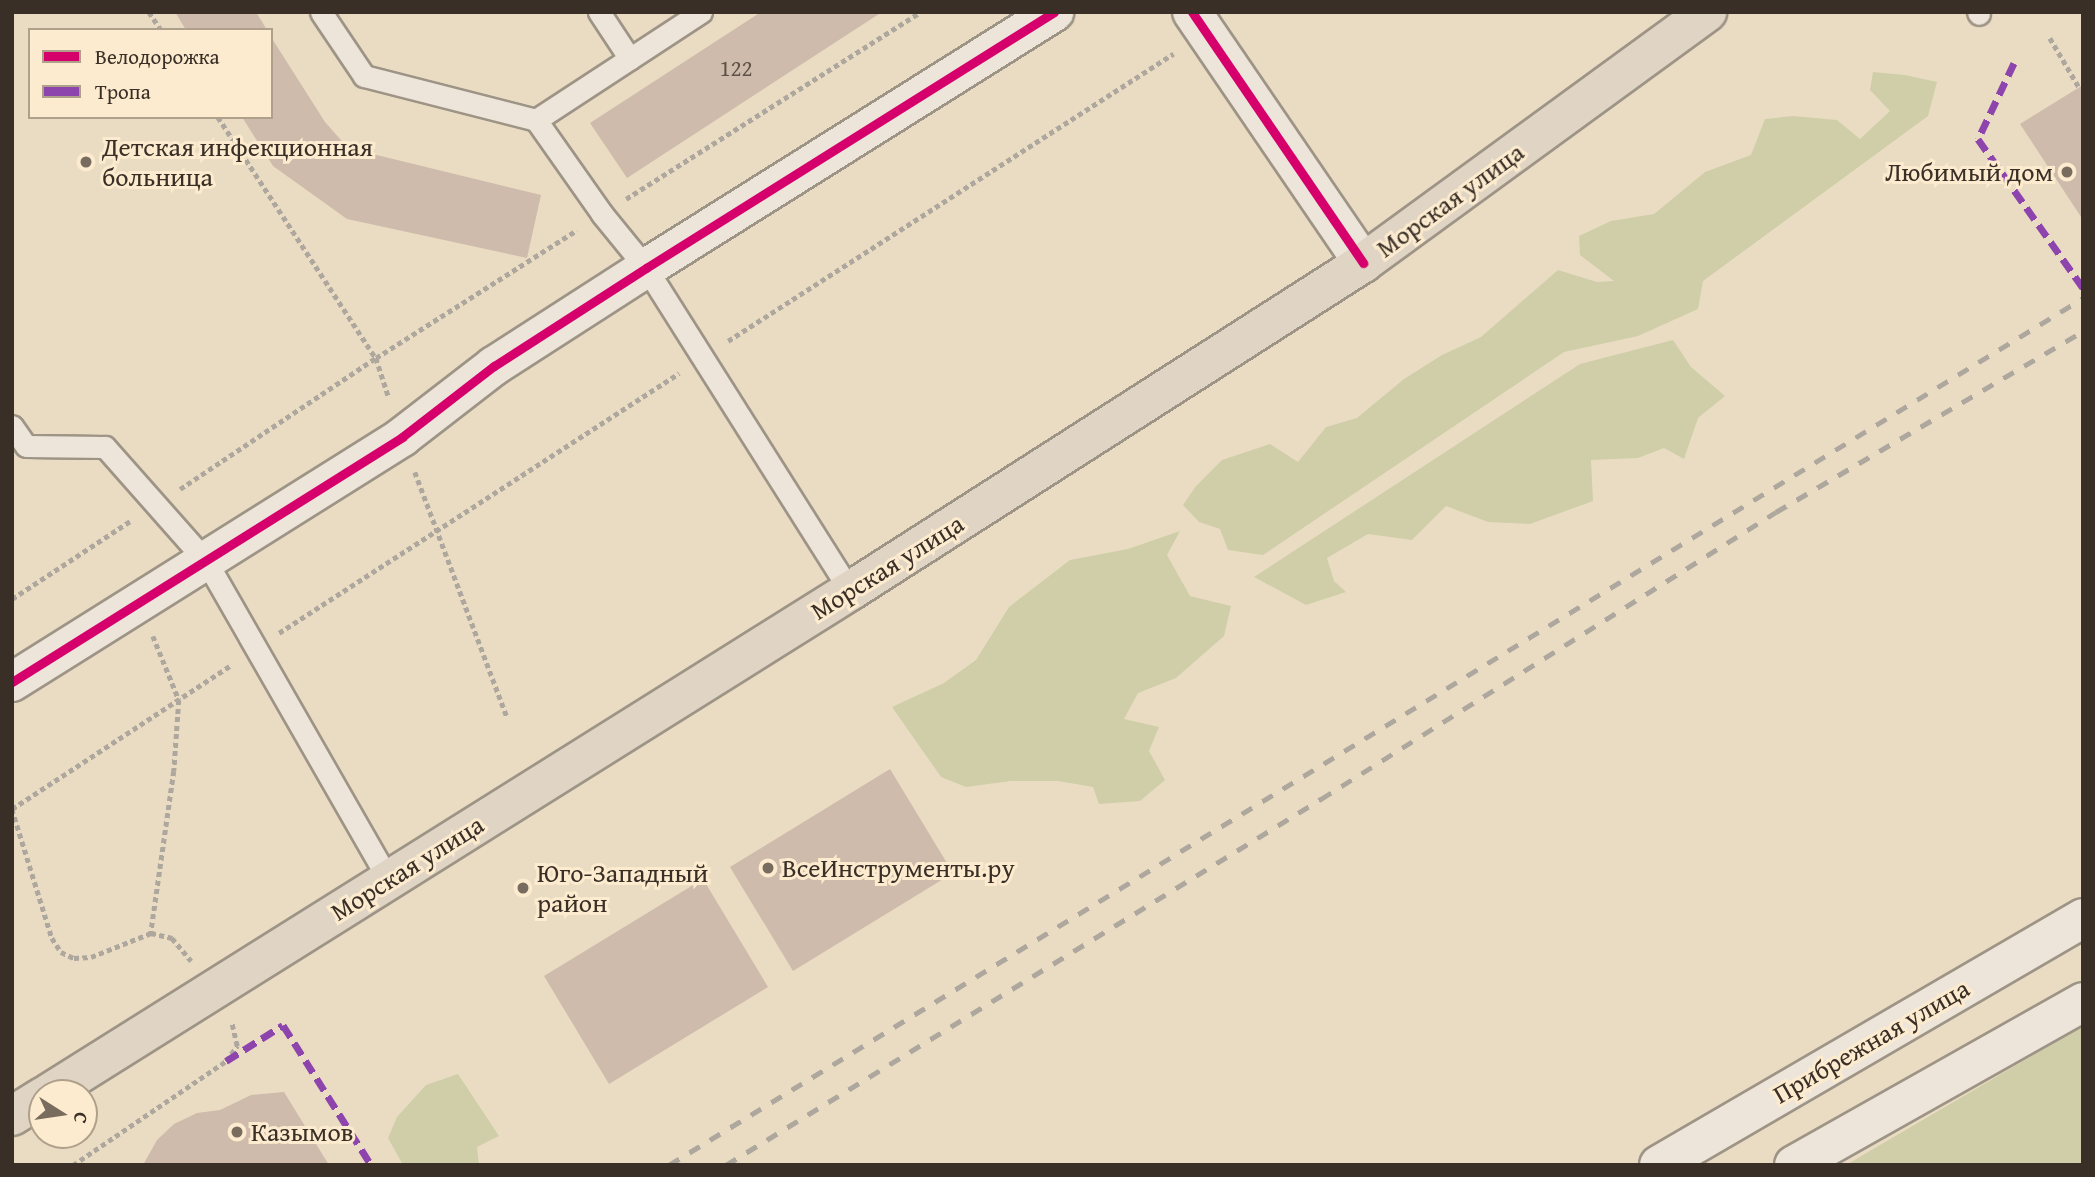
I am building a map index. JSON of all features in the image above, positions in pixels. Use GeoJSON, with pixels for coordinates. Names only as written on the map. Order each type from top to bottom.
{"type":"FeatureCollection","features":[{"type":"Feature","properties":{"kind":"main road","name":"Морская улица"},"geometry":{"type":"LineString","coordinates":[[70,1079],[850,591],[1363,262],[1707,12]]}},
{"type":"Feature","properties":{"kind":"main road"},"geometry":{"type":"LineString","coordinates":[[12,1116],[28,1106]]}},
{"type":"Feature","properties":{"kind":"street"},"geometry":{"type":"LineString","coordinates":[[12,681],[402,437],[494,366],[1054,12]]}},
{"type":"Feature","properties":{"kind":"street"},"geometry":{"type":"LineString","coordinates":[[1199,22],[1363,262]]}},
{"type":"Feature","properties":{"kind":"street","name":"Прибрежная улица"},"geometry":{"type":"LineString","coordinates":[[1659,1165],[2083,918]]}},
{"type":"Feature","properties":{"kind":"street"},"geometry":{"type":"LineString","coordinates":[[1794,1165],[2083,1002]]}},
{"type":"Feature","properties":{"kind":"lane"},"geometry":{"type":"LineString","coordinates":[[321,12],[363,76],[536,120],[602,214],[646,268],[850,591]]}},
{"type":"Feature","properties":{"kind":"lane"},"geometry":{"type":"LineString","coordinates":[[599,12],[630,59]]}},
{"type":"Feature","properties":{"kind":"lane"},"geometry":{"type":"LineString","coordinates":[[536,120],[701,12]]}},
{"type":"Feature","properties":{"kind":"lane"},"geometry":{"type":"LineString","coordinates":[[12,426],[26,446],[105,447],[206,561],[388,880]]}},
{"type":"Feature","properties":{"kind":"path"},"geometry":{"type":"LineString","coordinates":[[149,12],[160,28]]}},
{"type":"Feature","properties":{"kind":"path"},"geometry":{"type":"LineString","coordinates":[[12,598],[376,358],[921,12]]}},
{"type":"Feature","properties":{"kind":"path"},"geometry":{"type":"LineString","coordinates":[[73,1165],[226,1061],[237,1046],[236,1030],[172,938],[151,933],[90,957],[75,958],[61,952],[52,938],[12,809],[702,358],[1199,22]]}},
{"type":"Feature","properties":{"kind":"path"},"geometry":{"type":"LineString","coordinates":[[2050,38],[2079,87]]}},
{"type":"Feature","properties":{"kind":"path"},"geometry":{"type":"LineString","coordinates":[[140,602],[178,700],[174,771],[151,933]]}},
{"type":"Feature","properties":{"kind":"green space"},"geometry":{"type":"Polygon","coordinates":[[[1873,72],[1937,82],[1928,116],[1703,281],[1698,309],[1638,336],[1564,352],[1263,555],[1228,550],[1220,529],[1199,522],[1183,505],[1196,486],[1222,460],[1270,444],[1298,462],[1326,427],[1357,418],[1404,379],[1442,355],[1481,337],[1558,270],[1597,282],[1614,281],[1580,255],[1579,236],[1611,221],[1654,214],[1705,172],[1751,155],[1765,119],[1793,116],[1837,120],[1860,139],[1890,111],[1870,90],[1873,72]]]}},
{"type":"Feature","properties":{"kind":"green space"},"geometry":{"type":"Polygon","coordinates":[[[1673,340],[1691,367],[1725,396],[1698,418],[1684,459],[1664,448],[1638,458],[1591,460],[1593,501],[1530,524],[1488,522],[1446,506],[1412,540],[1368,534],[1327,558],[1334,581],[1346,592],[1306,605],[1254,577],[1580,364],[1673,340]]]}},
{"type":"Feature","properties":{"kind":"green space"},"geometry":{"type":"Polygon","coordinates":[[[1180,531],[1167,555],[1190,596],[1231,606],[1224,636],[1176,678],[1138,693],[1124,719],[1159,727],[1149,751],[1165,780],[1140,801],[1099,804],[1093,787],[1058,781],[1011,781],[966,787],[941,777],[892,707],[944,683],[976,660],[1009,607],[1070,560],[1128,549],[1180,531]]]}},
{"type":"Feature","properties":{"kind":"green space"},"geometry":{"type":"Polygon","coordinates":[[[2083,1026],[2083,1165],[1846,1165],[2083,1026]]]}},
{"type":"Feature","properties":{"kind":"green space"},"geometry":{"type":"Polygon","coordinates":[[[458,1074],[499,1136],[477,1147],[479,1165],[403,1165],[388,1138],[397,1117],[426,1085],[458,1074]]]}},
{"type":"Feature","properties":{"kind":"building"},"geometry":{"type":"Polygon","coordinates":[[[175,12],[256,12],[266,28],[185,28],[175,12]]]}},
{"type":"Feature","properties":{"kind":"building"},"geometry":{"type":"Polygon","coordinates":[[[761,12],[882,12],[627,178],[590,123],[761,12]]]}},
{"type":"Feature","properties":{"kind":"building"},"geometry":{"type":"Polygon","coordinates":[[[273,40],[325,122],[348,148],[541,195],[527,258],[347,219],[273,166],[243,119],[273,119],[273,40]]]}},
{"type":"Feature","properties":{"kind":"building","name":"Любимый дом"},"geometry":{"type":"Polygon","coordinates":[[[2083,85],[2083,220],[2020,124],[2083,85]]]}},
{"type":"Feature","properties":{"kind":"building"},"geometry":{"type":"Polygon","coordinates":[[[890,769],[953,873],[793,971],[730,867],[890,769]]]}},
{"type":"Feature","properties":{"kind":"building"},"geometry":{"type":"Polygon","coordinates":[[[703,879],[768,987],[609,1084],[544,976],[703,879]]]}},
{"type":"Feature","properties":{"kind":"building","name":"Казымов"},"geometry":{"type":"Polygon","coordinates":[[[284,1092],[329,1165],[143,1165],[157,1140],[174,1124],[197,1113],[220,1110],[251,1095],[284,1092]]]}},
{"type":"Feature","properties":{"kind":"railway"},"geometry":{"type":"LineString","coordinates":[[669,1165],[2083,298]]}},
{"type":"Feature","properties":{"kind":"railway"},"geometry":{"type":"LineString","coordinates":[[726,1165],[1321,799],[1776,512],[2083,331]]}},
{"type":"Feature","properties":{"kind":"marked path"},"geometry":{"type":"LineString","coordinates":[[2014,63],[1978,139],[2083,288]]}},
{"type":"Feature","properties":{"kind":"marked path"},"geometry":{"type":"LineString","coordinates":[[226,1061],[283,1025],[371,1165]]}},
{"type":"Feature","properties":{"kind":"cycle path"},"geometry":{"type":"LineString","coordinates":[[12,682],[402,437],[494,366],[646,268],[1054,12]]}},
{"type":"Feature","properties":{"kind":"cycle path"},"geometry":{"type":"LineString","coordinates":[[1192,12],[1363,263]]}},
{"type":"Feature","properties":{"kind":"place","name":"Детская инфекционная больница"},"geometry":{"type":"Point","coordinates":[86,162]}},
{"type":"Feature","properties":{"kind":"place","name":"Любимый дом"},"geometry":{"type":"Point","coordinates":[2067,172]}},
{"type":"Feature","properties":{"kind":"place","name":"ВсеИнструменты.ру"},"geometry":{"type":"Point","coordinates":[768,868]}},
{"type":"Feature","properties":{"kind":"place","name":"Юго-Западный район"},"geometry":{"type":"Point","coordinates":[523,888]}},
{"type":"Feature","properties":{"kind":"place","name":"Казымов"},"geometry":{"type":"Point","coordinates":[237,1132]}}]}
